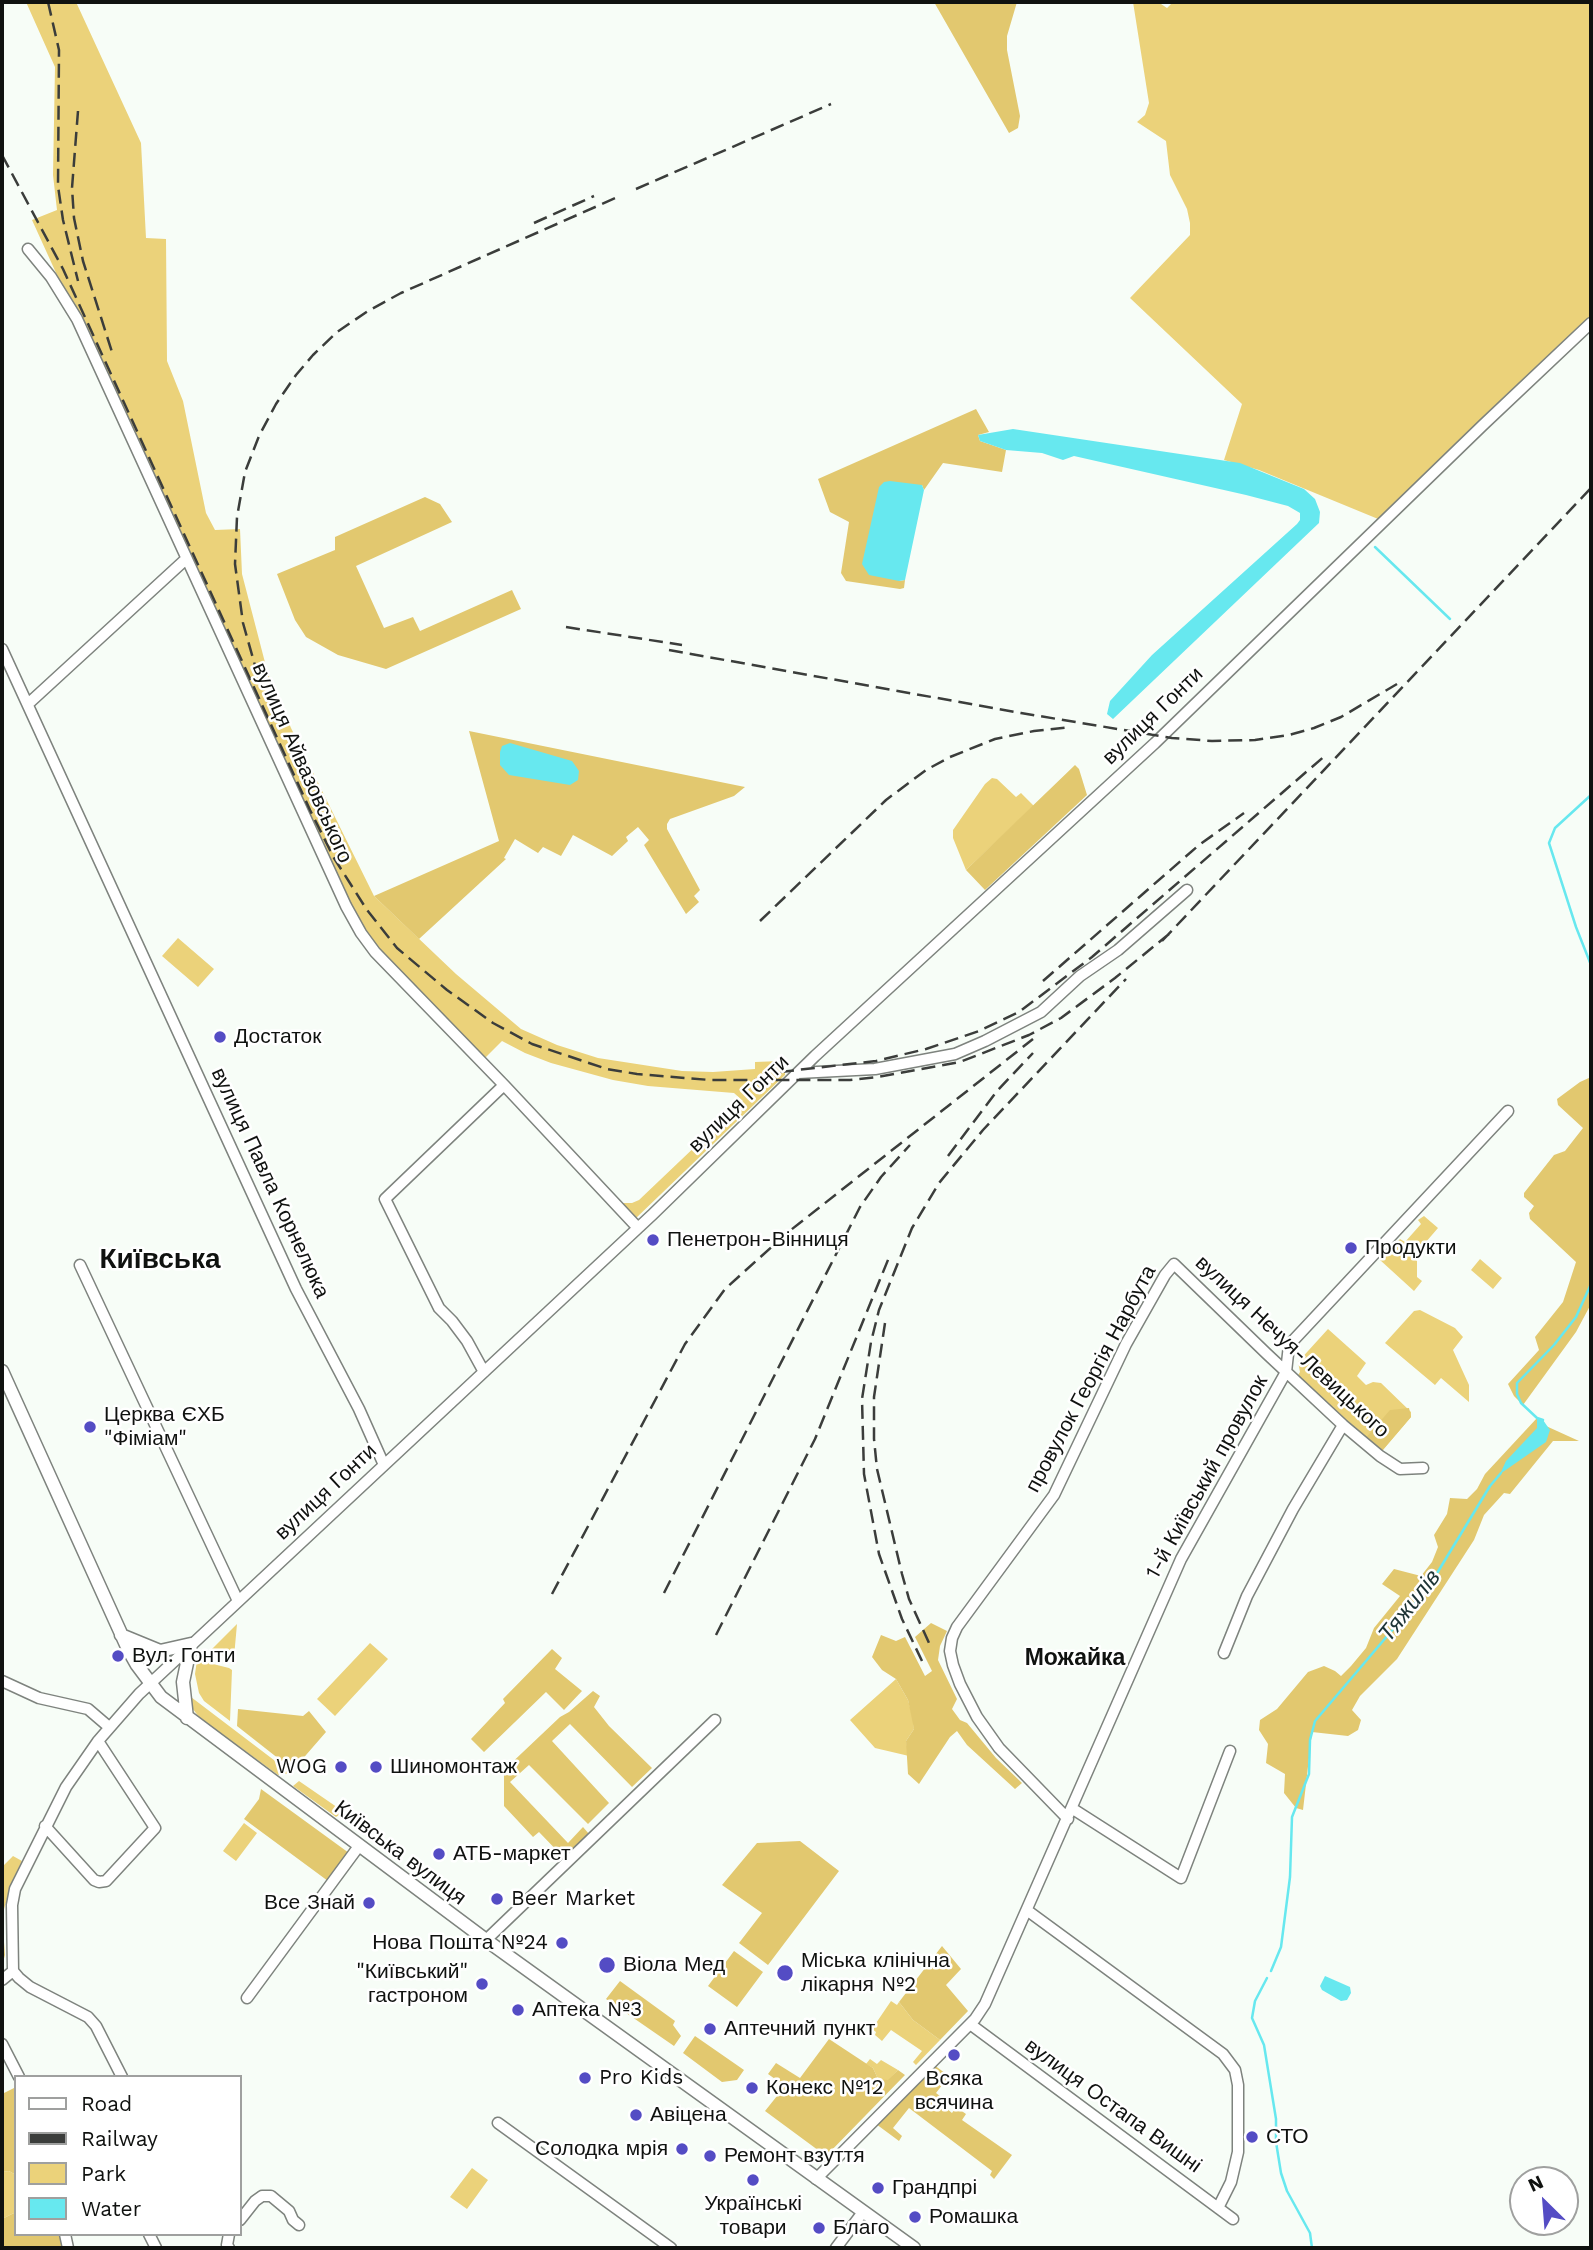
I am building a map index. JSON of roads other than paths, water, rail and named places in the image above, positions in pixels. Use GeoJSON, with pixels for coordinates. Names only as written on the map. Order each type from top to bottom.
{"type":"FeatureCollection","features":[{"type":"Feature","properties":{"kind":"main road","name":"Київська вулиця"},"geometry":{"type":"LineString","coordinates":[[2,1371],[121,1635],[137,1665],[161,1697],[486,1940],[914,2248]]}},
{"type":"Feature","properties":{"kind":"main road"},"geometry":{"type":"LineString","coordinates":[[121,1635],[160,1651],[191,1644],[183,1682],[187,1718]]}},
{"type":"Feature","properties":{"kind":"street","name":"вулиця Айвазовського"},"geometry":{"type":"LineString","coordinates":[[28,248],[51,277],[77,319],[346,906],[361,933],[375,952],[504,1084],[638,1228]]}},
{"type":"Feature","properties":{"kind":"street","name":"вулиця Гонти"},"geometry":{"type":"LineString","coordinates":[[13,1970],[12,1905],[15,1889],[66,1787],[98,1741],[139,1694],[638,1228],[798,1073],[1154,743],[1591,323]]}},
{"type":"Feature","properties":{"kind":"street"},"geometry":{"type":"LineString","coordinates":[[28,704],[186,559]]}},
{"type":"Feature","properties":{"kind":"street","name":"вулиця Павла Корнелюка"},"geometry":{"type":"LineString","coordinates":[[3,657],[28,704],[296,1289],[359,1409],[384,1465]]}},
{"type":"Feature","properties":{"kind":"street"},"geometry":{"type":"LineString","coordinates":[[798,1073],[875,1069],[955,1054],[985,1041],[1041,1012],[1080,976],[1118,950],[1187,890]]}},
{"type":"Feature","properties":{"kind":"street"},"geometry":{"type":"LineString","coordinates":[[484,1372],[467,1341],[439,1308],[385,1199],[504,1084]]}},
{"type":"Feature","properties":{"kind":"street"},"geometry":{"type":"LineString","coordinates":[[1267,1354],[1289,1345],[1508,1111]]}},
{"type":"Feature","properties":{"kind":"street","name":"вулиця Нечуя-Левицького"},"geometry":{"type":"LineString","coordinates":[[1174,1264],[1286,1372],[1380,1456],[1400,1469],[1423,1468]]}},
{"type":"Feature","properties":{"kind":"street","name":"провулок Георгія Нарбута"},"geometry":{"type":"LineString","coordinates":[[1174,1264],[1126,1344],[1054,1495],[957,1628],[950,1651],[960,1684],[977,1717],[999,1748],[1070,1814],[1181,1878],[1230,1751]]}},
{"type":"Feature","properties":{"kind":"street"},"geometry":{"type":"LineString","coordinates":[[80,1265],[237,1601]]}},
{"type":"Feature","properties":{"kind":"street","name":"1-й Київський провулок"},"geometry":{"type":"LineString","coordinates":[[816,2179],[970,2024],[985,2004],[1181,1559],[1286,1372],[1289,1345]]}},
{"type":"Feature","properties":{"kind":"street"},"geometry":{"type":"LineString","coordinates":[[1224,1653],[1247,1596],[1293,1509],[1343,1425]]}},
{"type":"Feature","properties":{"kind":"street"},"geometry":{"type":"LineString","coordinates":[[2,1681],[39,1698],[88,1709],[109,1727]]}},
{"type":"Feature","properties":{"kind":"street"},"geometry":{"type":"LineString","coordinates":[[486,1940],[715,1720]]}},
{"type":"Feature","properties":{"kind":"street"},"geometry":{"type":"LineString","coordinates":[[46,1826],[94,1880],[99,1882],[106,1881],[155,1828],[98,1741]]}},
{"type":"Feature","properties":{"kind":"street"},"geometry":{"type":"LineString","coordinates":[[247,1998],[359,1846]]}},
{"type":"Feature","properties":{"kind":"street"},"geometry":{"type":"LineString","coordinates":[[1028,1910],[1223,2054],[1235,2070],[1238,2085],[1238,2152],[1231,2182],[1218,2208]]}},
{"type":"Feature","properties":{"kind":"street"},"geometry":{"type":"LineString","coordinates":[[2,1980],[13,1970],[30,1987],[88,2017],[96,2026],[121,2075]]}},
{"type":"Feature","properties":{"kind":"street","name":"вулиця Остапа Вишні"},"geometry":{"type":"LineString","coordinates":[[970,2024],[1233,2219]]}},
{"type":"Feature","properties":{"kind":"street"},"geometry":{"type":"LineString","coordinates":[[2,2044],[18,2075]]}},
{"type":"Feature","properties":{"kind":"street"},"geometry":{"type":"LineString","coordinates":[[498,2123],[671,2248]]}},
{"type":"Feature","properties":{"kind":"street"},"geometry":{"type":"LineString","coordinates":[[242,2217],[261,2196],[271,2196],[289,2211],[299,2225]]}},
{"type":"Feature","properties":{"kind":"street"},"geometry":{"type":"LineString","coordinates":[[836,2248],[863,2212]]}},
{"type":"Feature","properties":{"kind":"water"},"geometry":{"type":"Polygon","coordinates":[[[1013,429],[1240,463],[1304,489],[1315,499],[1320,512],[1319,523],[1113,719],[1107,714],[1110,701],[1152,655],[1297,524],[1300,513],[1288,506],[1246,495],[1074,456],[1063,460],[1042,453],[1006,450],[980,441],[978,435],[1013,429]]]}},
{"type":"Feature","properties":{"kind":"water"},"geometry":{"type":"Polygon","coordinates":[[[890,481],[922,485],[924,490],[905,580],[899,581],[869,575],[862,564],[879,487],[890,481]]]}},
{"type":"Feature","properties":{"kind":"water"},"geometry":{"type":"Polygon","coordinates":[[[510,743],[572,761],[579,771],[578,780],[570,785],[509,775],[500,765],[500,752],[502,746],[510,743]]]}},
{"type":"Feature","properties":{"kind":"water"},"geometry":{"type":"Polygon","coordinates":[[[1537,1418],[1543,1420],[1550,1430],[1546,1442],[1500,1474],[1506,1461],[1537,1428],[1537,1418]]]}},
{"type":"Feature","properties":{"kind":"water"},"geometry":{"type":"Polygon","coordinates":[[[1325,1976],[1350,1987],[1351,1993],[1347,2000],[1341,2001],[1322,1990],[1320,1986],[1325,1976]]]}},
{"type":"Feature","properties":{"kind":"waterway"},"geometry":{"type":"LineString","coordinates":[[1375,547],[1450,619]]}},
{"type":"Feature","properties":{"kind":"waterway","name":"Тяжилів"},"geometry":{"type":"LineString","coordinates":[[1591,795],[1555,828],[1549,843],[1591,965]]}},
{"type":"Feature","properties":{"kind":"waterway","name":"Тяжилів"},"geometry":{"type":"LineString","coordinates":[[1543,1420],[1521,1403],[1517,1394],[1517,1383],[1554,1345],[1576,1317],[1591,1284]]}},
{"type":"Feature","properties":{"kind":"waterway","name":"Тяжилів"},"geometry":{"type":"LineString","coordinates":[[1271,1971],[1281,1947],[1290,1877],[1292,1817],[1309,1774],[1310,1740],[1315,1721],[1428,1588],[1490,1486],[1501,1473]]}},
{"type":"Feature","properties":{"kind":"waterway","name":"Тяжилів"},"geometry":{"type":"LineString","coordinates":[[1267,1978],[1255,2001],[1252,2018],[1264,2045],[1276,2119],[1276,2142],[1281,2173],[1287,2191],[1310,2233],[1312,2248]]}},
{"type":"Feature","properties":{"kind":"railway"},"geometry":{"type":"LineString","coordinates":[[48,2],[59,50],[58,186],[63,220],[78,281]]}},
{"type":"Feature","properties":{"kind":"railway"},"geometry":{"type":"LineString","coordinates":[[636,189],[831,104]]}},
{"type":"Feature","properties":{"kind":"railway"},"geometry":{"type":"LineString","coordinates":[[78,111],[72,188],[74,218],[83,261],[112,352]]}},
{"type":"Feature","properties":{"kind":"railway"},"geometry":{"type":"LineString","coordinates":[[2,155],[63,269],[334,858],[367,910],[397,948],[447,990],[493,1023],[532,1044],[607,1069],[637,1074],[710,1080],[850,1080],[878,1077],[960,1062],[1029,1035],[1061,1018],[1169,934]]}},
{"type":"Feature","properties":{"kind":"railway"},"geometry":{"type":"LineString","coordinates":[[534,223],[594,196]]}},
{"type":"Feature","properties":{"kind":"railway"},"geometry":{"type":"LineString","coordinates":[[258,676],[243,623],[235,564],[237,517],[245,472],[259,436],[296,375],[337,332],[368,311],[401,293],[620,196]]}},
{"type":"Feature","properties":{"kind":"railway"},"geometry":{"type":"LineString","coordinates":[[1162,941],[1591,488]]}},
{"type":"Feature","properties":{"kind":"railway"},"geometry":{"type":"LineString","coordinates":[[566,627],[682,645]]}},
{"type":"Feature","properties":{"kind":"railway"},"geometry":{"type":"LineString","coordinates":[[669,650],[1021,713],[1172,738],[1212,741],[1255,740],[1314,728],[1341,717],[1397,684]]}},
{"type":"Feature","properties":{"kind":"railway"},"geometry":{"type":"LineString","coordinates":[[760,921],[886,800],[926,770],[995,739],[1071,727]]}},
{"type":"Feature","properties":{"kind":"railway"},"geometry":{"type":"LineString","coordinates":[[780,1072],[876,1061],[926,1049],[979,1031],[1019,1012],[1092,957],[1327,754]]}},
{"type":"Feature","properties":{"kind":"railway"},"geometry":{"type":"LineString","coordinates":[[1043,981],[1199,845],[1244,813]]}},
{"type":"Feature","properties":{"kind":"railway"},"geometry":{"type":"LineString","coordinates":[[922,1661],[902,1619],[879,1554],[864,1474],[862,1399],[879,1310],[912,1228],[939,1183],[983,1130],[1126,979]]}},
{"type":"Feature","properties":{"kind":"railway"},"geometry":{"type":"LineString","coordinates":[[552,1594],[685,1344],[725,1289],[787,1233],[1033,1039]]}},
{"type":"Feature","properties":{"kind":"railway"},"geometry":{"type":"LineString","coordinates":[[948,1156],[997,1091],[1033,1053]]}},
{"type":"Feature","properties":{"kind":"railway"},"geometry":{"type":"LineString","coordinates":[[664,1593],[860,1207],[881,1177],[910,1145]]}},
{"type":"Feature","properties":{"kind":"railway"},"geometry":{"type":"LineString","coordinates":[[716,1635],[815,1439],[890,1255]]}},
{"type":"Feature","properties":{"kind":"railway"},"geometry":{"type":"LineString","coordinates":[[885,1323],[874,1397],[877,1469],[909,1599],[929,1643]]}},
{"type":"Feature","properties":{"kind":"place","name":"Достаток"},"geometry":{"type":"Point","coordinates":[220,1037]}},
{"type":"Feature","properties":{"kind":"place","name":"Пенетрон-Вінниця"},"geometry":{"type":"Point","coordinates":[653,1240]}},
{"type":"Feature","properties":{"kind":"place","name":"Продукти"},"geometry":{"type":"Point","coordinates":[1351,1248]}},
{"type":"Feature","properties":{"kind":"place","name":"Церква ЄХБ \"Фіміам\""},"geometry":{"type":"Point","coordinates":[90,1427]}},
{"type":"Feature","properties":{"kind":"place","name":"Вул. Гонти"},"geometry":{"type":"Point","coordinates":[118,1656]}},
{"type":"Feature","properties":{"kind":"place","name":"WOG"},"geometry":{"type":"Point","coordinates":[341,1767]}},
{"type":"Feature","properties":{"kind":"place","name":"Шиномонтаж"},"geometry":{"type":"Point","coordinates":[376,1767]}},
{"type":"Feature","properties":{"kind":"place","name":"АТБ-маркет"},"geometry":{"type":"Point","coordinates":[439,1854]}},
{"type":"Feature","properties":{"kind":"place","name":"Beer Market"},"geometry":{"type":"Point","coordinates":[497,1899]}},
{"type":"Feature","properties":{"kind":"place","name":"Все Знай"},"geometry":{"type":"Point","coordinates":[369,1903]}},
{"type":"Feature","properties":{"kind":"place","name":"Нова Пошта №24"},"geometry":{"type":"Point","coordinates":[562,1943]}},
{"type":"Feature","properties":{"kind":"place","name":"Віола Мед"},"geometry":{"type":"Point","coordinates":[607,1965]}},
{"type":"Feature","properties":{"kind":"place","name":"Міська клінічна лікарня №2"},"geometry":{"type":"Point","coordinates":[785,1973]}},
{"type":"Feature","properties":{"kind":"place","name":"\"Київський\" гастроном"},"geometry":{"type":"Point","coordinates":[482,1984]}},
{"type":"Feature","properties":{"kind":"place","name":"Аптека №3"},"geometry":{"type":"Point","coordinates":[518,2010]}},
{"type":"Feature","properties":{"kind":"place","name":"Аптечний пункт"},"geometry":{"type":"Point","coordinates":[710,2029]}},
{"type":"Feature","properties":{"kind":"place","name":"Всяка всячина"},"geometry":{"type":"Point","coordinates":[954,2055]}},
{"type":"Feature","properties":{"kind":"place","name":"Pro Kids"},"geometry":{"type":"Point","coordinates":[585,2078]}},
{"type":"Feature","properties":{"kind":"place","name":"Конекс №12"},"geometry":{"type":"Point","coordinates":[752,2088]}},
{"type":"Feature","properties":{"kind":"place","name":"Авіцена"},"geometry":{"type":"Point","coordinates":[636,2115]}},
{"type":"Feature","properties":{"kind":"place","name":"СТО"},"geometry":{"type":"Point","coordinates":[1252,2137]}},
{"type":"Feature","properties":{"kind":"place","name":"Солодка мрія"},"geometry":{"type":"Point","coordinates":[682,2149]}},
{"type":"Feature","properties":{"kind":"place","name":"Ремонт взуття"},"geometry":{"type":"Point","coordinates":[710,2156]}},
{"type":"Feature","properties":{"kind":"place","name":"Українські товари"},"geometry":{"type":"Point","coordinates":[753,2180]}},
{"type":"Feature","properties":{"kind":"place","name":"Грандпрі"},"geometry":{"type":"Point","coordinates":[878,2188]}},
{"type":"Feature","properties":{"kind":"place","name":"Ромашка"},"geometry":{"type":"Point","coordinates":[915,2217]}},
{"type":"Feature","properties":{"kind":"place","name":"Благо"},"geometry":{"type":"Point","coordinates":[819,2228]}},
{"type":"Feature","properties":{"kind":"district","name":"Київська"},"geometry":{"type":"Point","coordinates":[160,1260]}},
{"type":"Feature","properties":{"kind":"district","name":"Можайка"},"geometry":{"type":"Point","coordinates":[1075,1658]}}]}
